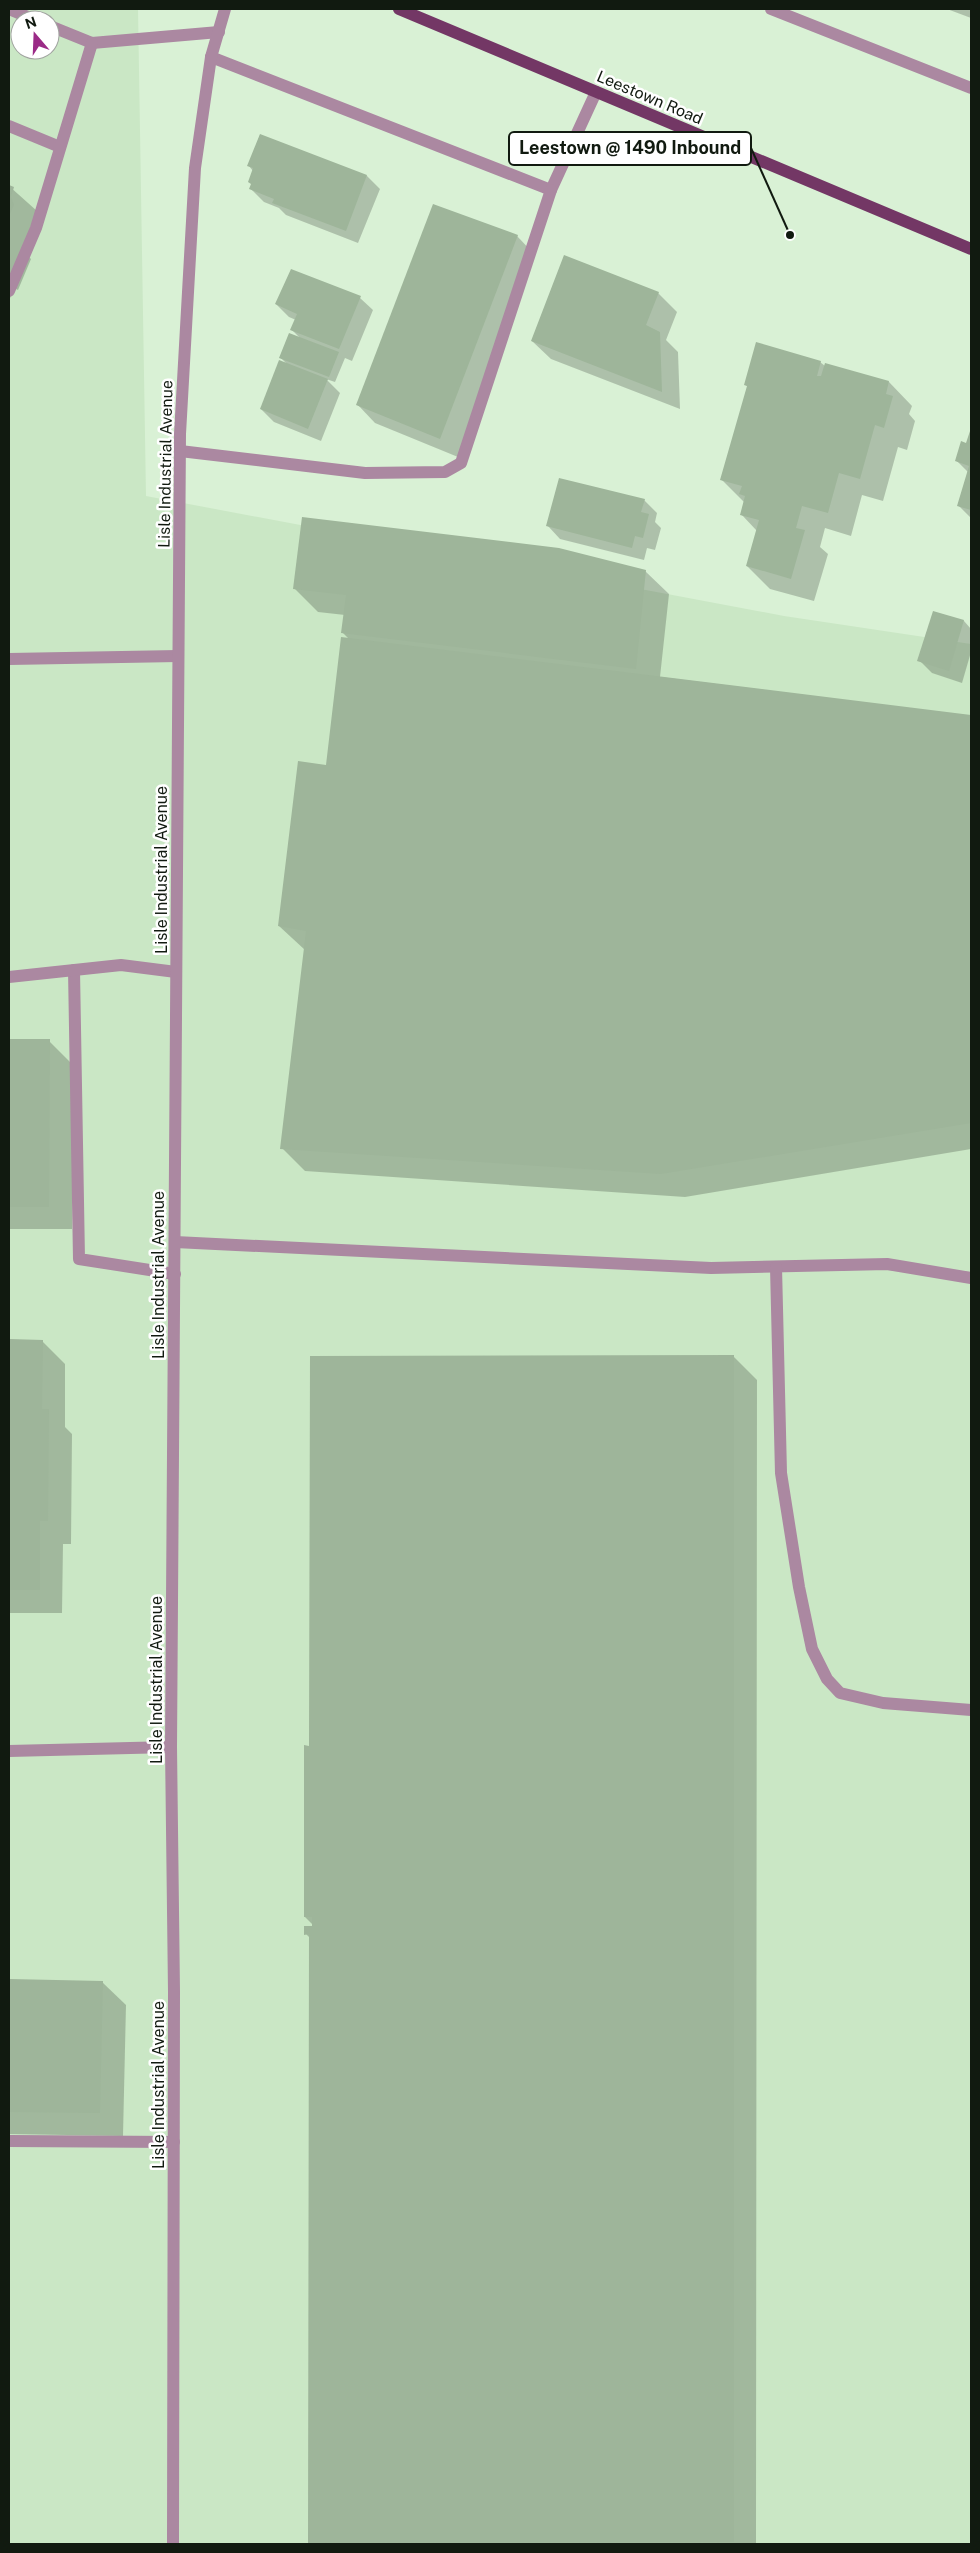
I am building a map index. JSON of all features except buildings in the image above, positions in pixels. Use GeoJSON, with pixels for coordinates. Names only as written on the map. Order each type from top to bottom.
{"type":"FeatureCollection","features":[{"type":"Feature","properties":{"kind":"main road","name":"Leestown Road"},"geometry":{"type":"LineString","coordinates":[[399,9],[971,250]]}},
{"type":"Feature","properties":{"kind":"street","name":"Lisle Industrial Avenue"},"geometry":{"type":"LineString","coordinates":[[173,2544],[174,2142],[171,1748],[180,451],[195,168],[211,57],[225,9]]}},
{"type":"Feature","properties":{"kind":"street"},"geometry":{"type":"LineString","coordinates":[[771,9],[971,88]]}},
{"type":"Feature","properties":{"kind":"street"},"geometry":{"type":"LineString","coordinates":[[60,30],[92,43],[219,32]]}},
{"type":"Feature","properties":{"kind":"street"},"geometry":{"type":"LineString","coordinates":[[9,291],[36,228],[92,43]]}},
{"type":"Feature","properties":{"kind":"street"},"geometry":{"type":"LineString","coordinates":[[211,57],[551,190]]}},
{"type":"Feature","properties":{"kind":"street"},"geometry":{"type":"LineString","coordinates":[[180,451],[365,473],[445,472],[461,463],[551,190],[596,92]]}},
{"type":"Feature","properties":{"kind":"street"},"geometry":{"type":"LineString","coordinates":[[9,126],[60,147]]}},
{"type":"Feature","properties":{"kind":"street"},"geometry":{"type":"LineString","coordinates":[[9,659],[178,656]]}},
{"type":"Feature","properties":{"kind":"street"},"geometry":{"type":"LineString","coordinates":[[9,977],[121,964],[176,972]]}},
{"type":"Feature","properties":{"kind":"street"},"geometry":{"type":"LineString","coordinates":[[74,970],[78,1259],[175,1274]]}},
{"type":"Feature","properties":{"kind":"street"},"geometry":{"type":"LineString","coordinates":[[175,1242],[711,1268],[888,1264],[971,1278]]}},
{"type":"Feature","properties":{"kind":"street"},"geometry":{"type":"LineString","coordinates":[[776,1267],[781,1473],[798,1587],[812,1649],[827,1679],[840,1693],[883,1703],[971,1710]]}},
{"type":"Feature","properties":{"kind":"street"},"geometry":{"type":"LineString","coordinates":[[9,1751],[171,1748]]}},
{"type":"Feature","properties":{"kind":"street"},"geometry":{"type":"LineString","coordinates":[[9,2141],[174,2142]]}},
{"type":"Feature","properties":{"kind":"shaded area"},"geometry":{"type":"Polygon","coordinates":[[[9,9],[138,9],[146,496],[784,616],[971,644],[971,2544],[9,2544],[9,9]]]}},
{"type":"Feature","properties":{"kind":"place","name":"Leestown @ 1490 Inbound"},"geometry":{"type":"Point","coordinates":[790,235]}}]}
